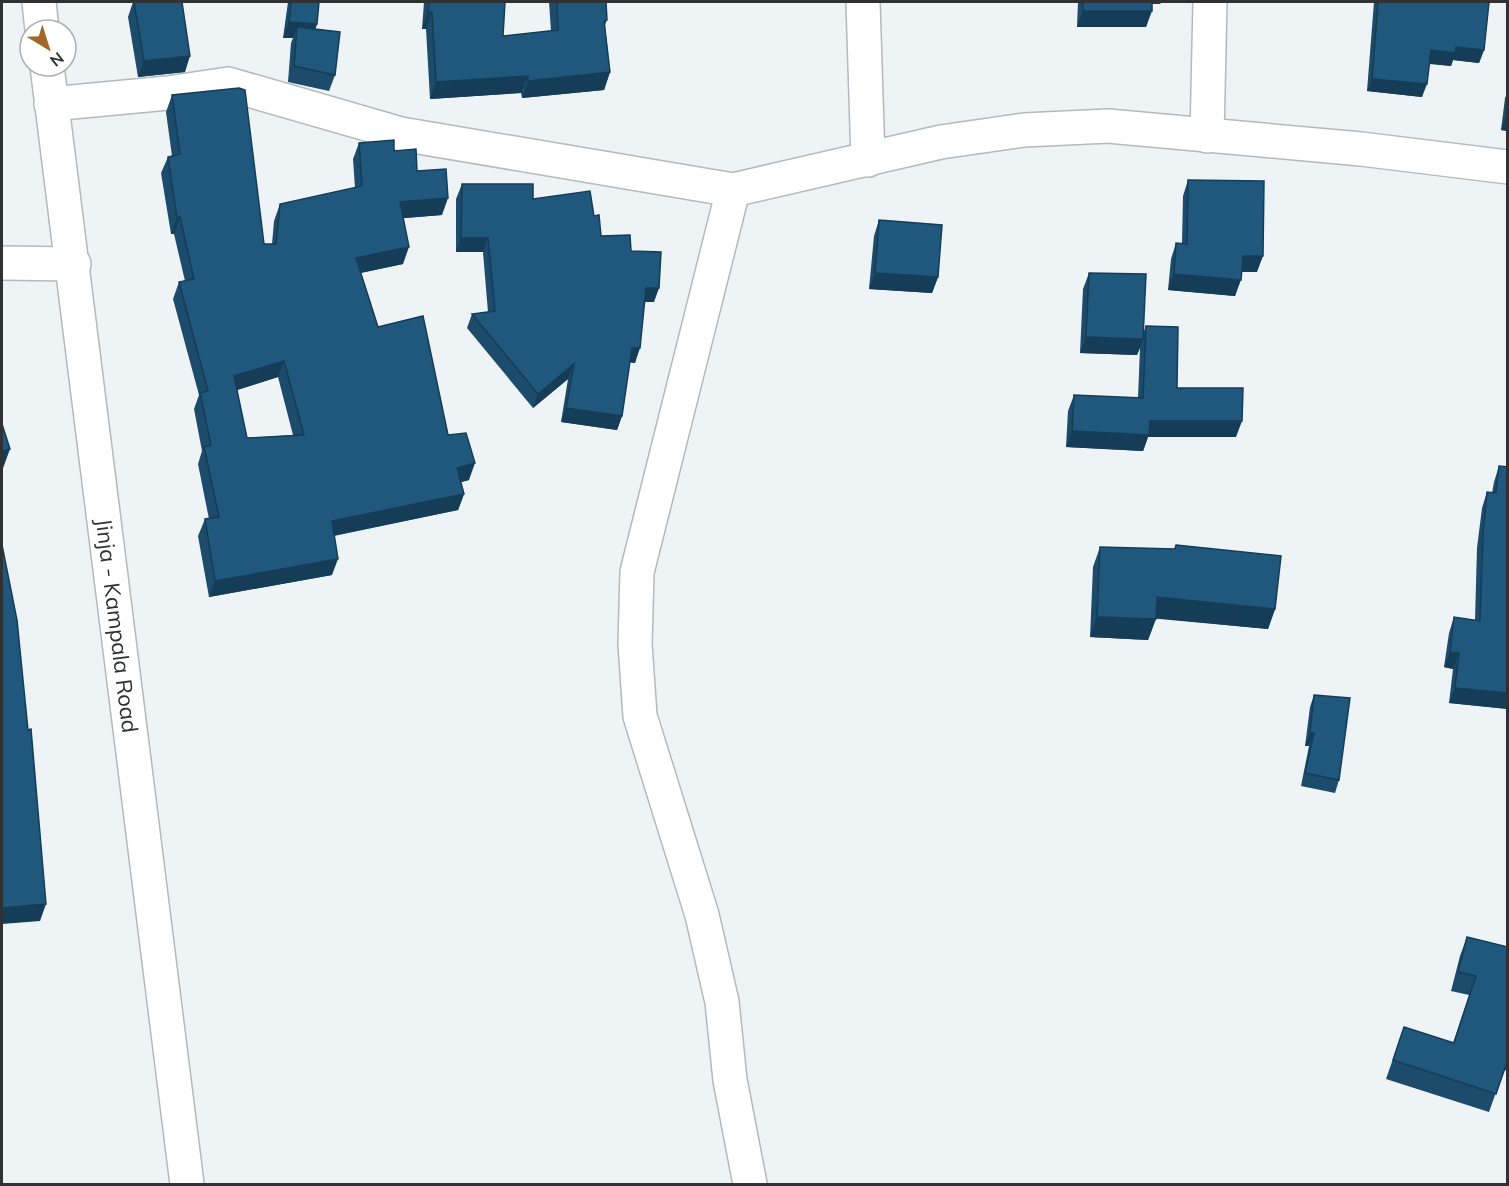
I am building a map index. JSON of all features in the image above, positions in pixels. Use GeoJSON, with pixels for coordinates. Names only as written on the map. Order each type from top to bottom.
{"type":"FeatureCollection","features":[{"type":"Feature","properties":{"kind":"main road"},"geometry":{"type":"LineString","coordinates":[[39,2],[41,18]]}},
{"type":"Feature","properties":{"kind":"main road"},"geometry":{"type":"LineString","coordinates":[[863,2],[868,160]]}},
{"type":"Feature","properties":{"kind":"main road"},"geometry":{"type":"LineString","coordinates":[[1207,136],[1210,2]]}},
{"type":"Feature","properties":{"kind":"main road","name":"Jinja - Kampala Road"},"geometry":{"type":"LineString","coordinates":[[48,78],[74,264],[188,1185]]}},
{"type":"Feature","properties":{"kind":"main road"},"geometry":{"type":"LineString","coordinates":[[51,104],[168,93],[228,84],[401,134],[733,190],[941,142],[1024,130],[1108,126],[1360,149],[1508,167]]}},
{"type":"Feature","properties":{"kind":"main road"},"geometry":{"type":"LineString","coordinates":[[733,190],[637,572],[635,644],[640,716],[704,926],[722,1002],[730,1080],[750,1185]]}},
{"type":"Feature","properties":{"kind":"main road"},"geometry":{"type":"LineString","coordinates":[[2,263],[74,264]]}},
{"type":"Feature","properties":{"kind":"building"},"geometry":{"type":"Polygon","coordinates":[[[134,2],[182,2],[190,56],[144,61],[134,2]]]}},
{"type":"Feature","properties":{"kind":"building"},"geometry":{"type":"Polygon","coordinates":[[[291,2],[319,2],[317,24],[289,22],[291,2]]]}},
{"type":"Feature","properties":{"kind":"building"},"geometry":{"type":"Polygon","coordinates":[[[429,2],[505,2],[503,36],[558,30],[557,2],[606,2],[607,20],[604,21],[610,72],[528,81],[528,76],[436,82],[432,12],[428,12],[429,2]]]}},
{"type":"Feature","properties":{"kind":"building"},"geometry":{"type":"Polygon","coordinates":[[[1083,2],[1152,2],[1152,11],[1083,11],[1083,2]]]}},
{"type":"Feature","properties":{"kind":"building"},"geometry":{"type":"Polygon","coordinates":[[[1378,2],[1489,2],[1484,50],[1456,47],[1455,53],[1431,50],[1427,84],[1372,79],[1378,2]]]}},
{"type":"Feature","properties":{"kind":"building"},"geometry":{"type":"Polygon","coordinates":[[[297,27],[340,32],[335,75],[294,66],[297,27]]]}},
{"type":"Feature","properties":{"kind":"building"},"geometry":{"type":"Polygon","coordinates":[[[239,88],[245,90],[264,244],[276,244],[280,204],[362,186],[359,143],[394,140],[394,151],[416,149],[417,171],[446,169],[448,198],[400,202],[409,247],[356,258],[378,327],[423,316],[448,435],[466,433],[475,463],[457,468],[464,494],[332,521],[338,559],[215,581],[205,519],[219,517],[204,447],[211,445],[200,393],[208,391],[179,282],[194,279],[180,217],[177,218],[168,157],[180,154],[172,95],[239,88]],[[284,361],[234,376],[247,438],[304,435],[284,361]]]}},
{"type":"Feature","properties":{"kind":"building"},"geometry":{"type":"Polygon","coordinates":[[[1188,180],[1264,181],[1263,256],[1243,256],[1241,280],[1174,274],[1176,243],[1187,244],[1188,180]]]}},
{"type":"Feature","properties":{"kind":"building"},"geometry":{"type":"Polygon","coordinates":[[[462,184],[533,184],[533,199],[590,191],[594,216],[599,215],[601,236],[630,235],[631,251],[661,252],[659,288],[646,288],[640,348],[632,348],[622,416],[566,408],[574,364],[538,394],[472,314],[495,311],[488,238],[461,238],[462,184]]]}},
{"type":"Feature","properties":{"kind":"building"},"geometry":{"type":"Polygon","coordinates":[[[879,220],[942,225],[938,277],[875,273],[879,220]]]}},
{"type":"Feature","properties":{"kind":"building"},"geometry":{"type":"Polygon","coordinates":[[[1089,273],[1146,274],[1143,339],[1086,337],[1089,273]]]}},
{"type":"Feature","properties":{"kind":"building"},"geometry":{"type":"Polygon","coordinates":[[[1146,326],[1178,327],[1177,388],[1243,388],[1242,421],[1150,421],[1149,435],[1072,431],[1074,395],[1143,398],[1146,326]]]}},
{"type":"Feature","properties":{"kind":"building"},"geometry":{"type":"Polygon","coordinates":[[[2,424],[10,449],[2,451],[2,424]]]}},
{"type":"Feature","properties":{"kind":"building"},"geometry":{"type":"Polygon","coordinates":[[[1499,466],[1508,467],[1508,693],[1455,688],[1459,653],[1450,652],[1454,617],[1480,621],[1487,492],[1496,493],[1499,466]]]}},
{"type":"Feature","properties":{"kind":"building"},"geometry":{"type":"Polygon","coordinates":[[[2,545],[17,620],[28,730],[31,729],[46,904],[2,908],[2,545]]]}},
{"type":"Feature","properties":{"kind":"building"},"geometry":{"type":"Polygon","coordinates":[[[1176,545],[1281,556],[1275,609],[1157,597],[1156,619],[1097,617],[1100,547],[1175,549],[1176,545]]]}},
{"type":"Feature","properties":{"kind":"building"},"geometry":{"type":"Polygon","coordinates":[[[1314,695],[1350,698],[1339,780],[1305,773],[1314,733],[1310,733],[1314,695]]]}},
{"type":"Feature","properties":{"kind":"building"},"geometry":{"type":"Polygon","coordinates":[[[1467,937],[1508,947],[1508,1059],[1496,1094],[1393,1060],[1404,1027],[1454,1043],[1476,976],[1458,972],[1467,937]]]}}]}
